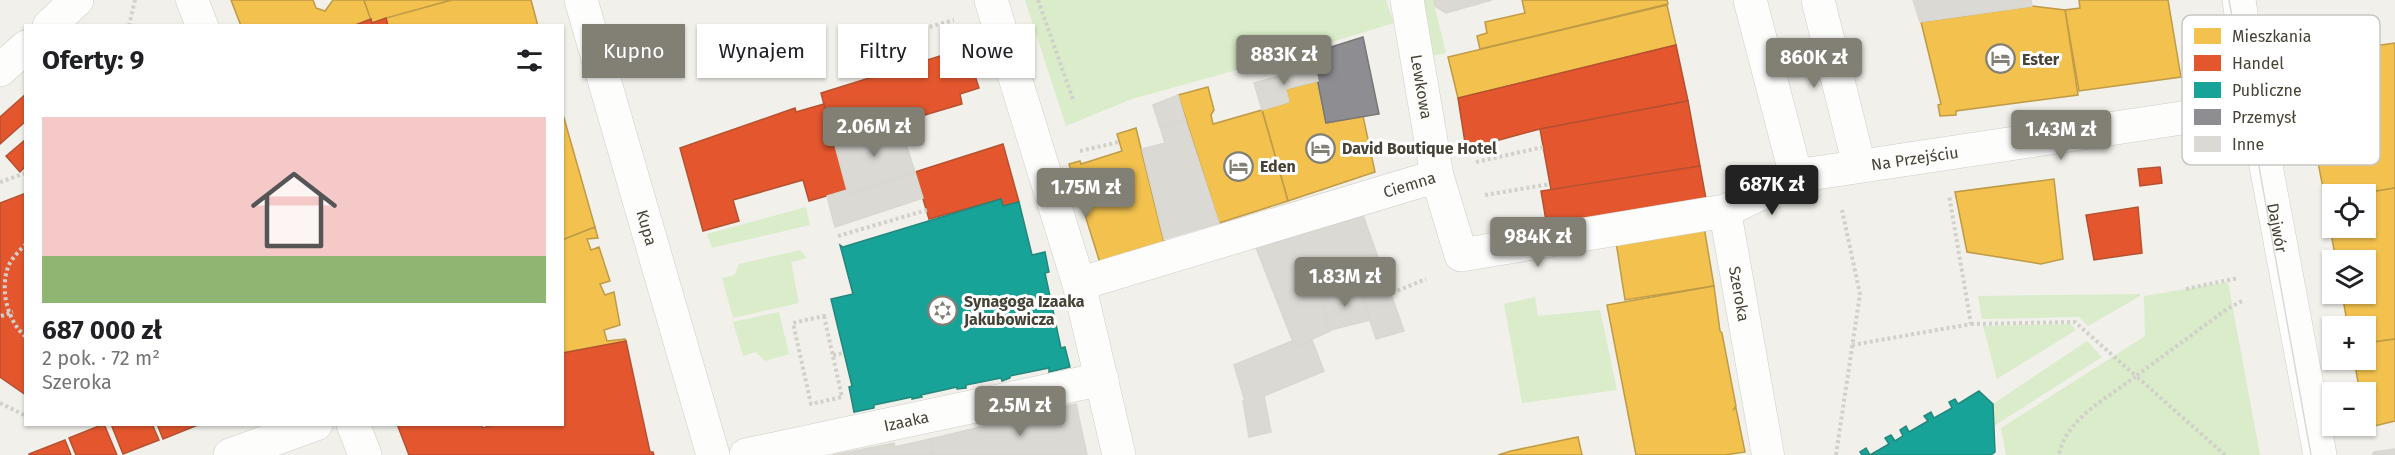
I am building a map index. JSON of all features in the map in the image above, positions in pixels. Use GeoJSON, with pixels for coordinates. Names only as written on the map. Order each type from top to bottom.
{"type":"FeatureCollection","features":[{"type":"Feature","properties":{"kind":"street"},"geometry":{"type":"LineString","coordinates":[[51,24],[77,0]]}},
{"type":"Feature","properties":{"kind":"street"},"geometry":{"type":"LineString","coordinates":[[192,0],[201,24]]}},
{"type":"Feature","properties":{"kind":"street","name":"Kupa"},"geometry":{"type":"LineString","coordinates":[[580,0],[713,455]]}},
{"type":"Feature","properties":{"kind":"street"},"geometry":{"type":"LineString","coordinates":[[991,0],[1079,284],[1119,455]]}},
{"type":"Feature","properties":{"kind":"street","name":"Lewkowa"},"geometry":{"type":"LineString","coordinates":[[1407,0],[1452,170]]}},
{"type":"Feature","properties":{"kind":"street"},"geometry":{"type":"LineString","coordinates":[[1750,0],[1796,176]]}},
{"type":"Feature","properties":{"kind":"street"},"geometry":{"type":"LineString","coordinates":[[1725,211],[1796,176],[1859,165],[1818,0]]}},
{"type":"Feature","properties":{"kind":"street","name":"Dajwór"},"geometry":{"type":"LineString","coordinates":[[2239,0],[2241,15]]}},
{"type":"Feature","properties":{"kind":"street"},"geometry":{"type":"LineString","coordinates":[[0,70],[24,49]]}},
{"type":"Feature","properties":{"kind":"street","name":"Na Przejściu"},"geometry":{"type":"LineString","coordinates":[[1859,165],[2182,118]]}},
{"type":"Feature","properties":{"kind":"street","name":"Dajwór"},"geometry":{"type":"LineString","coordinates":[[2266,165],[2320,455]]}},
{"type":"Feature","properties":{"kind":"street","name":"Ciemna"},"geometry":{"type":"LineString","coordinates":[[1079,284],[1452,170],[1461,255],[1725,211]]}},
{"type":"Feature","properties":{"kind":"street","name":"Szeroka"},"geometry":{"type":"LineString","coordinates":[[1725,211],[1768,455]]}},
{"type":"Feature","properties":{"kind":"street","name":"Izaaka"},"geometry":{"type":"LineString","coordinates":[[746,455],[1102,379]]}},
{"type":"Feature","properties":{"kind":"street"},"geometry":{"type":"LineString","coordinates":[[230,455],[310,426]]}},
{"type":"Feature","properties":{"kind":"street"},"geometry":{"type":"LineString","coordinates":[[354,426],[365,455]]}},
{"type":"Feature","properties":{"kind":"path"},"geometry":{"type":"LineString","coordinates":[[129,24],[135,0]]}},
{"type":"Feature","properties":{"kind":"path"},"geometry":{"type":"LineString","coordinates":[[1038,0],[1074,102]]}},
{"type":"Feature","properties":{"kind":"path"},"geometry":{"type":"LineString","coordinates":[[928,27],[958,19]]}},
{"type":"Feature","properties":{"kind":"path"},"geometry":{"type":"LineString","coordinates":[[1077,152],[1119,142]]}},
{"type":"Feature","properties":{"kind":"path"},"geometry":{"type":"LineString","coordinates":[[1452,170],[1543,147]]}},
{"type":"Feature","properties":{"kind":"path"},"geometry":{"type":"LineString","coordinates":[[0,182],[24,174]]}},
{"type":"Feature","properties":{"kind":"path"},"geometry":{"type":"LineString","coordinates":[[1475,196],[1550,184]]}},
{"type":"Feature","properties":{"kind":"path"},"geometry":{"type":"LineString","coordinates":[[1947,186],[1971,324]]}},
{"type":"Feature","properties":{"kind":"path"},"geometry":{"type":"LineString","coordinates":[[838,236],[927,210]]}},
{"type":"Feature","properties":{"kind":"path"},"geometry":{"type":"LineString","coordinates":[[1836,455],[1860,294],[1847,231]]}},
{"type":"Feature","properties":{"kind":"path"},"geometry":{"type":"LineString","coordinates":[[24,247],[8,267],[4,300],[11,312],[16,329],[24,335]]}},
{"type":"Feature","properties":{"kind":"path"},"geometry":{"type":"LineString","coordinates":[[2186,289],[2238,278]]}},
{"type":"Feature","properties":{"kind":"path"},"geometry":{"type":"LineString","coordinates":[[2059,455],[2069,430],[2084,415],[2227,309],[2242,301]]}},
{"type":"Feature","properties":{"kind":"path"},"geometry":{"type":"LineString","coordinates":[[1,316],[11,312]]}},
{"type":"Feature","properties":{"kind":"path"},"geometry":{"type":"LineString","coordinates":[[824,316],[833,355],[842,397],[811,404],[793,323],[824,316]]}},
{"type":"Feature","properties":{"kind":"path"},"geometry":{"type":"LineString","coordinates":[[1852,345],[1971,324],[2075,322],[2225,455]]}},
{"type":"Feature","properties":{"kind":"path"},"geometry":{"type":"LineString","coordinates":[[833,355],[844,353]]}},
{"type":"Feature","properties":{"kind":"path"},"geometry":{"type":"LineString","coordinates":[[0,404],[24,415]]}},
{"type":"Feature","properties":{"kind":"green space"},"geometry":{"type":"Polygon","coordinates":[[[1025,0],[1386,0],[1394,23],[1132,99],[1066,126],[1035,31],[1035,24],[1033,24],[1025,0]]]}},
{"type":"Feature","properties":{"kind":"green space"},"geometry":{"type":"Polygon","coordinates":[[[1419,0],[1433,0],[1446,53],[1431,56],[1419,0]]]}},
{"type":"Feature","properties":{"kind":"green space"},"geometry":{"type":"Polygon","coordinates":[[[806,207],[810,225],[712,248],[707,234],[806,207]]]}},
{"type":"Feature","properties":{"kind":"green space"},"geometry":{"type":"Polygon","coordinates":[[[800,250],[807,258],[791,262],[799,303],[733,318],[722,278],[735,275],[739,264],[800,250]]]}},
{"type":"Feature","properties":{"kind":"green space"},"geometry":{"type":"Polygon","coordinates":[[[2228,282],[2260,455],[2006,455],[2001,428],[2145,336],[2144,296],[2228,282]]]}},
{"type":"Feature","properties":{"kind":"green space"},"geometry":{"type":"Polygon","coordinates":[[[2140,294],[2088,326],[2079,317],[1982,319],[1978,296],[2140,294]]]}},
{"type":"Feature","properties":{"kind":"green space"},"geometry":{"type":"Polygon","coordinates":[[[1535,297],[1538,316],[1600,310],[1617,390],[1522,403],[1504,304],[1535,297]]]}},
{"type":"Feature","properties":{"kind":"green space"},"geometry":{"type":"Polygon","coordinates":[[[779,312],[789,354],[765,361],[756,352],[743,356],[733,322],[779,312]]]}},
{"type":"Feature","properties":{"kind":"green space"},"geometry":{"type":"Polygon","coordinates":[[[2071,324],[2076,330],[1997,379],[1983,326],[2071,324]]]}},
{"type":"Feature","properties":{"kind":"green space"},"geometry":{"type":"Polygon","coordinates":[[[2087,341],[2102,357],[1994,426],[1993,404],[2087,341]]]}},
{"type":"Feature","properties":{"kind":"building: Mieszkania"},"geometry":{"type":"Polygon","coordinates":[[[231,0],[313,0],[316,8],[325,11],[333,0],[364,0],[371,19],[358,24],[240,24],[231,0]]]}},
{"type":"Feature","properties":{"kind":"building: Mieszkania"},"geometry":{"type":"Polygon","coordinates":[[[364,0],[452,0],[372,23],[364,0]]]}},
{"type":"Feature","properties":{"kind":"building: Mieszkania"},"geometry":{"type":"Polygon","coordinates":[[[452,0],[531,0],[537,24],[388,24],[386,18],[452,0]]]}},
{"type":"Feature","properties":{"kind":"building: Mieszkania"},"geometry":{"type":"Polygon","coordinates":[[[1522,0],[1667,0],[1668,4],[1480,49],[1477,36],[1487,33],[1485,22],[1525,13],[1522,0]]]}},
{"type":"Feature","properties":{"kind":"building: Mieszkania"},"geometry":{"type":"Polygon","coordinates":[[[2079,0],[2168,0],[2181,77],[2079,91],[2065,10],[2080,8],[2079,0]]]}},
{"type":"Feature","properties":{"kind":"building: Mieszkania"},"geometry":{"type":"Polygon","coordinates":[[[1667,5],[1676,45],[1458,98],[1448,57],[1667,5]]]}},
{"type":"Feature","properties":{"kind":"building: Mieszkania"},"geometry":{"type":"Polygon","coordinates":[[[2032,6],[2065,10],[2078,95],[1956,111],[1956,115],[1940,116],[1938,105],[1941,104],[1921,22],[2032,6]]]}},
{"type":"Feature","properties":{"kind":"building: Mieszkania"},"geometry":{"type":"Polygon","coordinates":[[[2395,43],[2395,188],[2376,191],[2376,184],[2322,184],[2319,165],[2380,165],[2380,45],[2395,43]]]}},
{"type":"Feature","properties":{"kind":"building: Mieszkania","name":"David Boutique Hotel"},"geometry":{"type":"Polygon","coordinates":[[[1318,81],[1326,123],[1363,116],[1375,172],[1288,201],[1262,110],[1289,102],[1286,89],[1318,81]]]}},
{"type":"Feature","properties":{"kind":"building: Mieszkania","name":"Eden"},"geometry":{"type":"Polygon","coordinates":[[[1208,87],[1214,110],[1211,115],[1213,124],[1262,110],[1288,201],[1219,223],[1178,95],[1208,87]]]}},
{"type":"Feature","properties":{"kind":"building: Mieszkania"},"geometry":{"type":"Polygon","coordinates":[[[564,118],[595,227],[564,239],[564,118]]]}},
{"type":"Feature","properties":{"kind":"building: Mieszkania"},"geometry":{"type":"Polygon","coordinates":[[[1136,128],[1164,242],[1100,263],[1069,164],[1080,161],[1081,164],[1122,151],[1117,134],[1136,128]]]}},
{"type":"Feature","properties":{"kind":"building: Mieszkania"},"geometry":{"type":"Polygon","coordinates":[[[2054,179],[2063,259],[2041,264],[1967,252],[1955,192],[2054,179]]]}},
{"type":"Feature","properties":{"kind":"building: Mieszkania"},"geometry":{"type":"Polygon","coordinates":[[[2395,188],[2395,339],[2376,342],[2376,316],[2346,316],[2344,304],[2376,304],[2376,250],[2334,250],[2332,238],[2376,238],[2376,191],[2395,188]]]}},
{"type":"Feature","properties":{"kind":"building: Mieszkania"},"geometry":{"type":"Polygon","coordinates":[[[595,227],[598,238],[587,239],[591,250],[599,247],[610,281],[600,284],[605,295],[614,292],[620,325],[604,330],[607,341],[625,339],[626,341],[564,353],[564,239],[595,227]]]}},
{"type":"Feature","properties":{"kind":"building: Mieszkania"},"geometry":{"type":"Polygon","coordinates":[[[1704,227],[1714,286],[1625,300],[1616,242],[1704,227]]]}},
{"type":"Feature","properties":{"kind":"building: Mieszkania"},"geometry":{"type":"Polygon","coordinates":[[[1714,286],[1720,331],[1736,406],[1734,409],[1736,408],[1745,452],[1725,455],[1636,455],[1607,305],[1714,286]]]}},
{"type":"Feature","properties":{"kind":"building: Mieszkania"},"geometry":{"type":"Polygon","coordinates":[[[2395,339],[2395,421],[2376,426],[2376,382],[2358,382],[2356,370],[2376,370],[2376,342],[2395,339]]]}},
{"type":"Feature","properties":{"kind":"building: Mieszkania"},"geometry":{"type":"Polygon","coordinates":[[[1578,437],[1582,455],[1498,455],[1511,451],[1578,437]]]}},
{"type":"Feature","properties":{"kind":"building: Handel"},"geometry":{"type":"Polygon","coordinates":[[[386,18],[388,24],[358,24],[371,19],[372,23],[386,18]]]}},
{"type":"Feature","properties":{"kind":"building: Handel"},"geometry":{"type":"Polygon","coordinates":[[[1676,45],[1688,101],[1540,129],[1466,149],[1458,98],[1676,45]]]}},
{"type":"Feature","properties":{"kind":"building: Handel"},"geometry":{"type":"Polygon","coordinates":[[[940,56],[940,78],[976,78],[979,88],[960,94],[962,104],[834,142],[821,93],[869,78],[928,78],[928,60],[940,56]]]}},
{"type":"Feature","properties":{"kind":"building: Handel"},"geometry":{"type":"Polygon","coordinates":[[[24,96],[24,123],[0,144],[0,117],[24,96]]]}},
{"type":"Feature","properties":{"kind":"building: Handel"},"geometry":{"type":"Polygon","coordinates":[[[1688,101],[1700,166],[1551,190],[1540,129],[1688,101]]]}},
{"type":"Feature","properties":{"kind":"building: Handel"},"geometry":{"type":"Polygon","coordinates":[[[824,104],[847,190],[809,201],[803,180],[733,200],[739,221],[703,231],[680,148],[795,108],[796,112],[824,104]]]}},
{"type":"Feature","properties":{"kind":"building: Handel"},"geometry":{"type":"Polygon","coordinates":[[[24,141],[24,168],[20,172],[6,156],[24,141]]]}},
{"type":"Feature","properties":{"kind":"building: Handel"},"geometry":{"type":"Polygon","coordinates":[[[1003,144],[1019,202],[1003,206],[1001,199],[929,219],[915,172],[1003,144]]]}},
{"type":"Feature","properties":{"kind":"building: Handel"},"geometry":{"type":"Polygon","coordinates":[[[1700,166],[1706,199],[1547,227],[1541,191],[1700,166]]]}},
{"type":"Feature","properties":{"kind":"building: Handel"},"geometry":{"type":"Polygon","coordinates":[[[2160,167],[2162,183],[2140,186],[2138,169],[2160,167]]]}},
{"type":"Feature","properties":{"kind":"building: Handel"},"geometry":{"type":"Polygon","coordinates":[[[24,194],[24,394],[0,377],[0,203],[24,194]]]}},
{"type":"Feature","properties":{"kind":"building: Handel"},"geometry":{"type":"Polygon","coordinates":[[[2138,207],[2142,253],[2094,260],[2086,215],[2138,207]]]}},
{"type":"Feature","properties":{"kind":"building: Handel"},"geometry":{"type":"Polygon","coordinates":[[[626,341],[650,452],[654,455],[409,455],[398,426],[482,426],[482,428],[490,426],[564,426],[564,353],[626,341]]]}},
{"type":"Feature","properties":{"kind":"building: Handel"},"geometry":{"type":"Polygon","coordinates":[[[99,426],[105,426],[117,455],[76,455],[69,438],[99,426]]]}},
{"type":"Feature","properties":{"kind":"building: Handel"},"geometry":{"type":"Polygon","coordinates":[[[112,426],[153,426],[159,440],[123,454],[112,426]]]}},
{"type":"Feature","properties":{"kind":"building: Handel"},"geometry":{"type":"Polygon","coordinates":[[[158,426],[196,426],[163,439],[158,426]]]}},
{"type":"Feature","properties":{"kind":"building: Handel"},"geometry":{"type":"Polygon","coordinates":[[[65,440],[71,455],[29,455],[29,454],[65,440]]]}},
{"type":"Feature","properties":{"kind":"building: Publiczne","name":"Synagoga Izaaka Jakubowicza"},"geometry":{"type":"Polygon","coordinates":[[[1001,199],[1003,206],[1019,202],[1032,255],[1045,252],[1049,272],[1045,273],[1061,348],[1065,347],[1070,367],[1049,372],[1049,368],[1010,376],[1002,381],[1001,378],[966,385],[966,388],[957,389],[957,387],[921,395],[922,397],[874,405],[874,408],[854,412],[849,387],[852,386],[831,299],[853,294],[840,245],[843,247],[1001,199]]]}},
{"type":"Feature","properties":{"kind":"building: Publiczne"},"geometry":{"type":"Polygon","coordinates":[[[1979,391],[1993,404],[1995,452],[1991,455],[1870,455],[1889,444],[1885,438],[1891,435],[1895,441],[1903,436],[1900,430],[1906,426],[1909,432],[1928,421],[1924,416],[1931,412],[1934,418],[1952,408],[1949,402],[1955,399],[1958,404],[1979,391]]]}},
{"type":"Feature","properties":{"kind":"building: Publiczne"},"geometry":{"type":"Polygon","coordinates":[[[1866,448],[1870,455],[1862,455],[1860,452],[1866,448]]]}},
{"type":"Feature","properties":{"kind":"building: Przemysł"},"geometry":{"type":"Polygon","coordinates":[[[1363,37],[1379,114],[1326,123],[1312,53],[1363,37]]]}},
{"type":"Feature","properties":{"kind":"building: Inne"},"geometry":{"type":"Polygon","coordinates":[[[1434,0],[1492,0],[1446,13],[1435,6],[1434,0]]]}},
{"type":"Feature","properties":{"kind":"building: Inne"},"geometry":{"type":"Polygon","coordinates":[[[1913,0],[2031,0],[2032,6],[1920,22],[1913,0]]]}},
{"type":"Feature","properties":{"kind":"building: Inne"},"geometry":{"type":"Polygon","coordinates":[[[1312,53],[1318,81],[1286,89],[1289,102],[1262,110],[1254,83],[1312,67],[1309,54],[1312,53]]]}},
{"type":"Feature","properties":{"kind":"building: Inne"},"geometry":{"type":"Polygon","coordinates":[[[1178,95],[1185,119],[1160,127],[1153,105],[1178,95]]]}},
{"type":"Feature","properties":{"kind":"building: Inne"},"geometry":{"type":"Polygon","coordinates":[[[1185,119],[1219,223],[1164,239],[1142,149],[1165,143],[1160,127],[1185,119]]]}},
{"type":"Feature","properties":{"kind":"building: Inne"},"geometry":{"type":"Polygon","coordinates":[[[899,123],[915,172],[848,194],[834,142],[899,123]]]}},
{"type":"Feature","properties":{"kind":"building: Inne"},"geometry":{"type":"Polygon","coordinates":[[[915,172],[923,198],[835,227],[827,196],[847,190],[848,194],[915,172]]]}},
{"type":"Feature","properties":{"kind":"building: Inne"},"geometry":{"type":"Polygon","coordinates":[[[1363,215],[1404,331],[1376,339],[1359,286],[1320,298],[1330,331],[1295,347],[1255,245],[1363,215]]]}},
{"type":"Feature","properties":{"kind":"building: Inne"},"geometry":{"type":"Polygon","coordinates":[[[1359,286],[1370,320],[1330,330],[1320,298],[1359,286]]]}},
{"type":"Feature","properties":{"kind":"building: Inne"},"geometry":{"type":"Polygon","coordinates":[[[1312,340],[1324,371],[1264,396],[1271,432],[1249,437],[1243,401],[1245,401],[1234,365],[1292,341],[1295,347],[1312,340]]]}},
{"type":"Feature","properties":{"kind":"building: Inne"},"geometry":{"type":"Polygon","coordinates":[[[1076,404],[1087,455],[934,455],[930,439],[1076,404]]]}},
{"type":"Feature","properties":{"kind":"building: Inne"},"geometry":{"type":"Polygon","coordinates":[[[930,439],[934,455],[833,455],[894,443],[895,447],[930,439]]]}},
{"type":"Feature","properties":{"kind":"building: Inne"},"geometry":{"type":"Polygon","coordinates":[[[2395,449],[2395,455],[2372,455],[2374,452],[2395,449]]]}},
{"type":"Feature","properties":{"kind":"tram line"},"geometry":{"type":"LineString","coordinates":[[2229,0],[2232,15]]}},
{"type":"Feature","properties":{"kind":"tram line"},"geometry":{"type":"LineString","coordinates":[[2259,165],[2311,455]]}},
{"type":"Feature","properties":{"kind":"place","name":"Ester"},"geometry":{"type":"Point","coordinates":[2001,59]}},
{"type":"Feature","properties":{"kind":"place","name":"David Boutique Hotel"},"geometry":{"type":"Point","coordinates":[1321,148]}},
{"type":"Feature","properties":{"kind":"place","name":"Eden"},"geometry":{"type":"Point","coordinates":[1239,166]}},
{"type":"Feature","properties":{"kind":"place","name":"Synagoga Izaaka Jakubowicza"},"geometry":{"type":"Point","coordinates":[943,310]}}]}
